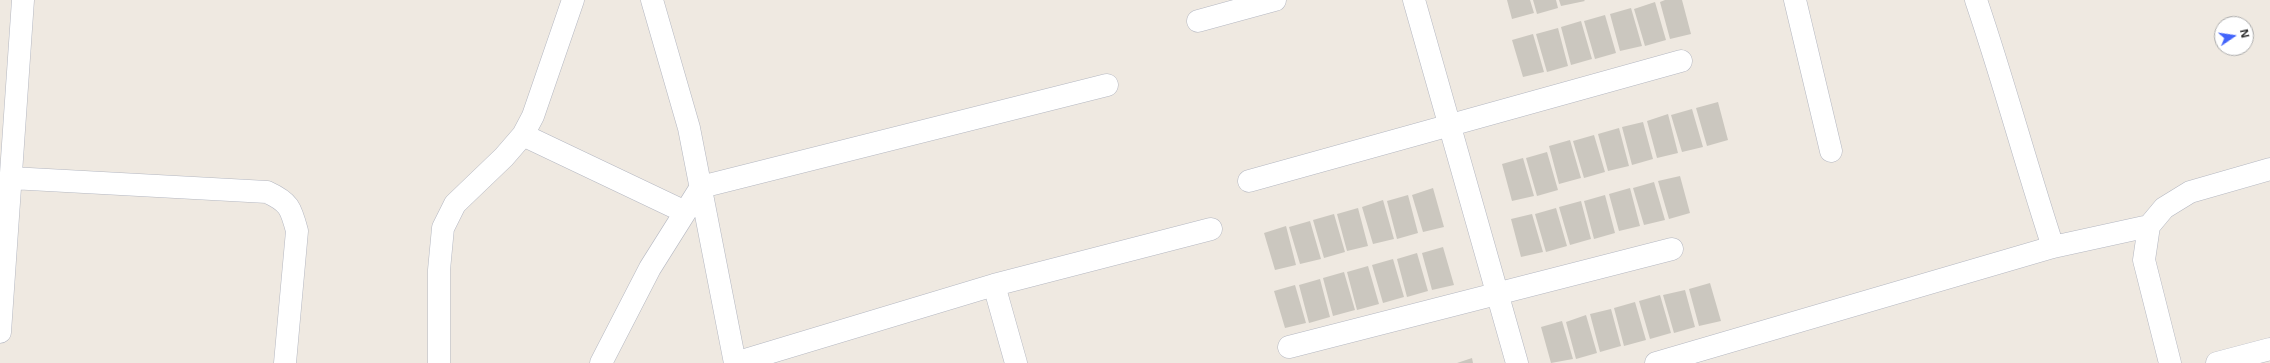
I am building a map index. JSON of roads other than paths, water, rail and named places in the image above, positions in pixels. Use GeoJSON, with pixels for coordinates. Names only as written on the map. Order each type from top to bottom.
{"type":"FeatureCollection","features":[{"type":"Feature","properties":{"kind":"street"},"geometry":{"type":"LineString","coordinates":[[0,332],[23,0]]}},
{"type":"Feature","properties":{"kind":"street"},"geometry":{"type":"LineString","coordinates":[[439,363],[439,270],[443,228],[454,204],[504,157],[523,135],[533,116],[573,0]]}},
{"type":"Feature","properties":{"kind":"street"},"geometry":{"type":"LineString","coordinates":[[652,0],[689,128],[735,363],[994,285],[1211,229]]}},
{"type":"Feature","properties":{"kind":"street"},"geometry":{"type":"LineString","coordinates":[[1198,21],[1275,0]]}},
{"type":"Feature","properties":{"kind":"street"},"geometry":{"type":"LineString","coordinates":[[1414,0],[1499,295],[1517,363]]}},
{"type":"Feature","properties":{"kind":"street"},"geometry":{"type":"LineString","coordinates":[[1795,0],[1831,151]]}},
{"type":"Feature","properties":{"kind":"street"},"geometry":{"type":"LineString","coordinates":[[1976,0],[2015,117],[2030,175],[2053,247]]}},
{"type":"Feature","properties":{"kind":"street"},"geometry":{"type":"LineString","coordinates":[[1249,181],[1681,61]]}},
{"type":"Feature","properties":{"kind":"street"},"geometry":{"type":"LineString","coordinates":[[601,363],[650,268],[686,212],[700,187],[1107,85]]}},
{"type":"Feature","properties":{"kind":"street"},"geometry":{"type":"LineString","coordinates":[[523,135],[686,212]]}},
{"type":"Feature","properties":{"kind":"street"},"geometry":{"type":"LineString","coordinates":[[2170,363],[2144,260],[2149,226],[2164,208],[2190,192],[2270,169]]}},
{"type":"Feature","properties":{"kind":"street"},"geometry":{"type":"LineString","coordinates":[[11,178],[267,192],[284,200],[292,213],[297,231],[285,363]]}},
{"type":"Feature","properties":{"kind":"street"},"geometry":{"type":"LineString","coordinates":[[1656,363],[2053,247],[2149,226]]}},
{"type":"Feature","properties":{"kind":"street"},"geometry":{"type":"LineString","coordinates":[[1289,347],[1499,295],[1672,249]]}},
{"type":"Feature","properties":{"kind":"street"},"geometry":{"type":"LineString","coordinates":[[994,285],[1016,363]]}},
{"type":"Feature","properties":{"kind":"street"},"geometry":{"type":"LineString","coordinates":[[2217,363],[2270,349]]}}]}
